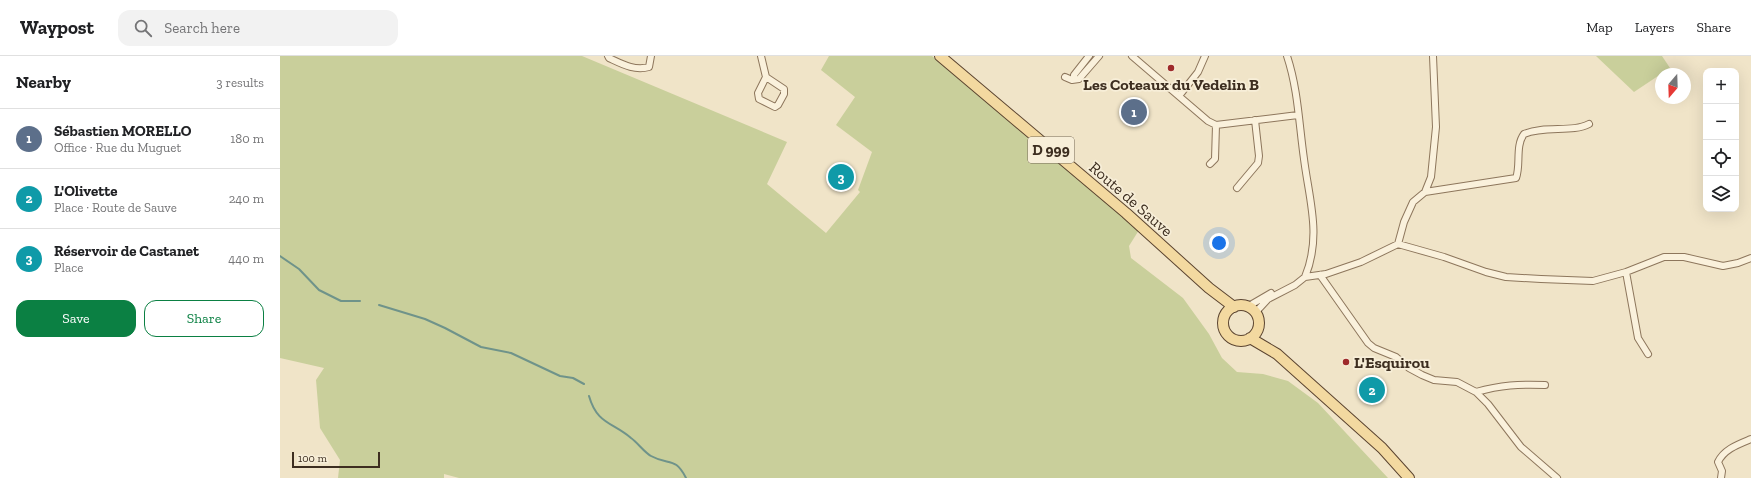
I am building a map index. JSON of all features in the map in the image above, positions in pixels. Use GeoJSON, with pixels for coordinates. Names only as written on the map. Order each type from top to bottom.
{"type":"FeatureCollection","features":[{"type":"Feature","properties":{"kind":"main road","name":"Route de Sauve"},"geometry":{"type":"LineString","coordinates":[[940,56],[1126,214],[1209,288],[1234,307]]}},
{"type":"Feature","properties":{"kind":"main road","name":"Route de Sauve"},"geometry":{"type":"LineString","coordinates":[[1209,288],[1225,314]]}},
{"type":"Feature","properties":{"kind":"main road"},"geometry":{"type":"LineString","coordinates":[[1258,326],[1257,331],[1250,338],[1239,341],[1228,336],[1223,326],[1225,314],[1234,307],[1251,310],[1258,321],[1258,326],[1263,338],[1277,354],[1382,448],[1409,478]]}},
{"type":"Feature","properties":{"kind":"main road"},"geometry":{"type":"LineString","coordinates":[[1250,338],[1277,354]]}},
{"type":"Feature","properties":{"kind":"street"},"geometry":{"type":"LineString","coordinates":[[608,56],[609,58],[628,67],[642,69],[649,67],[651,56]]}},
{"type":"Feature","properties":{"kind":"street"},"geometry":{"type":"LineString","coordinates":[[761,56],[766,77],[758,93],[759,99],[774,107],[778,105],[784,94],[784,89],[766,77]]}},
{"type":"Feature","properties":{"kind":"street"},"geometry":{"type":"LineString","coordinates":[[1074,79],[1074,74],[1089,56]]}},
{"type":"Feature","properties":{"kind":"street"},"geometry":{"type":"LineString","coordinates":[[1065,77],[1072,80],[1079,79],[1099,56]]}},
{"type":"Feature","properties":{"kind":"street"},"geometry":{"type":"LineString","coordinates":[[1132,56],[1208,121],[1216,125],[1298,115]]}},
{"type":"Feature","properties":{"kind":"street"},"geometry":{"type":"LineString","coordinates":[[1179,96],[1198,72],[1205,56]]}},
{"type":"Feature","properties":{"kind":"street"},"geometry":{"type":"LineString","coordinates":[[1251,310],[1295,285],[1305,276],[1309,266],[1314,218],[1304,161],[1292,72],[1287,56]]}},
{"type":"Feature","properties":{"kind":"street"},"geometry":{"type":"LineString","coordinates":[[1398,244],[1404,222],[1414,202],[1425,192],[1431,177],[1436,126],[1433,56]]}},
{"type":"Feature","properties":{"kind":"street"},"geometry":{"type":"LineString","coordinates":[[1236,188],[1258,163],[1259,156],[1256,120]]}},
{"type":"Feature","properties":{"kind":"street"},"geometry":{"type":"LineString","coordinates":[[1425,192],[1516,178],[1519,171],[1520,141],[1524,134],[1544,129],[1582,128],[1589,124]]}},
{"type":"Feature","properties":{"kind":"street"},"geometry":{"type":"LineString","coordinates":[[1210,164],[1216,159],[1216,125]]}},
{"type":"Feature","properties":{"kind":"street"},"geometry":{"type":"LineString","coordinates":[[1305,276],[1320,275],[1361,262],[1398,244],[1506,277],[1593,281],[1626,272],[1664,257],[1689,258],[1723,266],[1738,263],[1751,258]]}},
{"type":"Feature","properties":{"kind":"street"},"geometry":{"type":"LineString","coordinates":[[1626,272],[1638,338],[1648,354]]}},
{"type":"Feature","properties":{"kind":"street"},"geometry":{"type":"LineString","coordinates":[[1320,275],[1368,343],[1374,348],[1396,357],[1409,368],[1422,375],[1434,380],[1457,382],[1476,392],[1488,404],[1521,447],[1557,478]]}},
{"type":"Feature","properties":{"kind":"street"},"geometry":{"type":"LineString","coordinates":[[1251,310],[1270,293],[1286,289]]}},
{"type":"Feature","properties":{"kind":"street"},"geometry":{"type":"LineString","coordinates":[[1476,392],[1497,386],[1517,384],[1545,385]]}},
{"type":"Feature","properties":{"kind":"street"},"geometry":{"type":"LineString","coordinates":[[1721,478],[1722,471],[1718,462],[1720,456],[1728,450],[1751,439]]}},
{"type":"Feature","properties":{"kind":"green space"},"geometry":{"type":"Polygon","coordinates":[[[280,56],[582,56],[787,142],[767,184],[826,233],[860,192],[858,190],[872,152],[836,125],[855,97],[821,70],[829,56],[932,56],[1139,230],[1129,246],[1131,258],[1183,298],[1209,334],[1222,358],[1237,372],[1263,374],[1288,381],[1318,403],[1388,478],[459,478],[444,474],[444,478],[338,478],[340,460],[320,428],[316,380],[324,368],[280,358],[280,56]]]}},
{"type":"Feature","properties":{"kind":"green space"},"geometry":{"type":"Polygon","coordinates":[[[1596,56],[1662,56],[1670,68],[1655,68],[1655,78],[1634,92],[1596,56]]]}},
{"type":"Feature","properties":{"kind":"waterway"},"geometry":{"type":"LineString","coordinates":[[280,256],[299,269],[319,290],[341,301],[360,301]]}},
{"type":"Feature","properties":{"kind":"waterway"},"geometry":{"type":"LineString","coordinates":[[379,305],[425,319],[481,347],[511,353],[560,376],[573,378],[584,384]]}},
{"type":"Feature","properties":{"kind":"waterway"},"geometry":{"type":"LineString","coordinates":[[589,396],[596,412],[606,422],[631,438],[651,456],[675,464],[686,478]]}},
{"type":"Feature","properties":{"kind":"place","name":"Les Coteaux du Vedelin B"},"geometry":{"type":"Point","coordinates":[1171,68]}},
{"type":"Feature","properties":{"kind":"place","name":"Sébastien MORELLO"},"geometry":{"type":"Point","coordinates":[1134,112]}},
{"type":"Feature","properties":{"kind":"place","name":"Réservoir de Castanet"},"geometry":{"type":"Point","coordinates":[841,177]}},
{"type":"Feature","properties":{"kind":"place","name":"L'Esquirou"},"geometry":{"type":"Point","coordinates":[1346,362]}},
{"type":"Feature","properties":{"kind":"place","name":"L'Olivette"},"geometry":{"type":"Point","coordinates":[1372,390]}}]}
